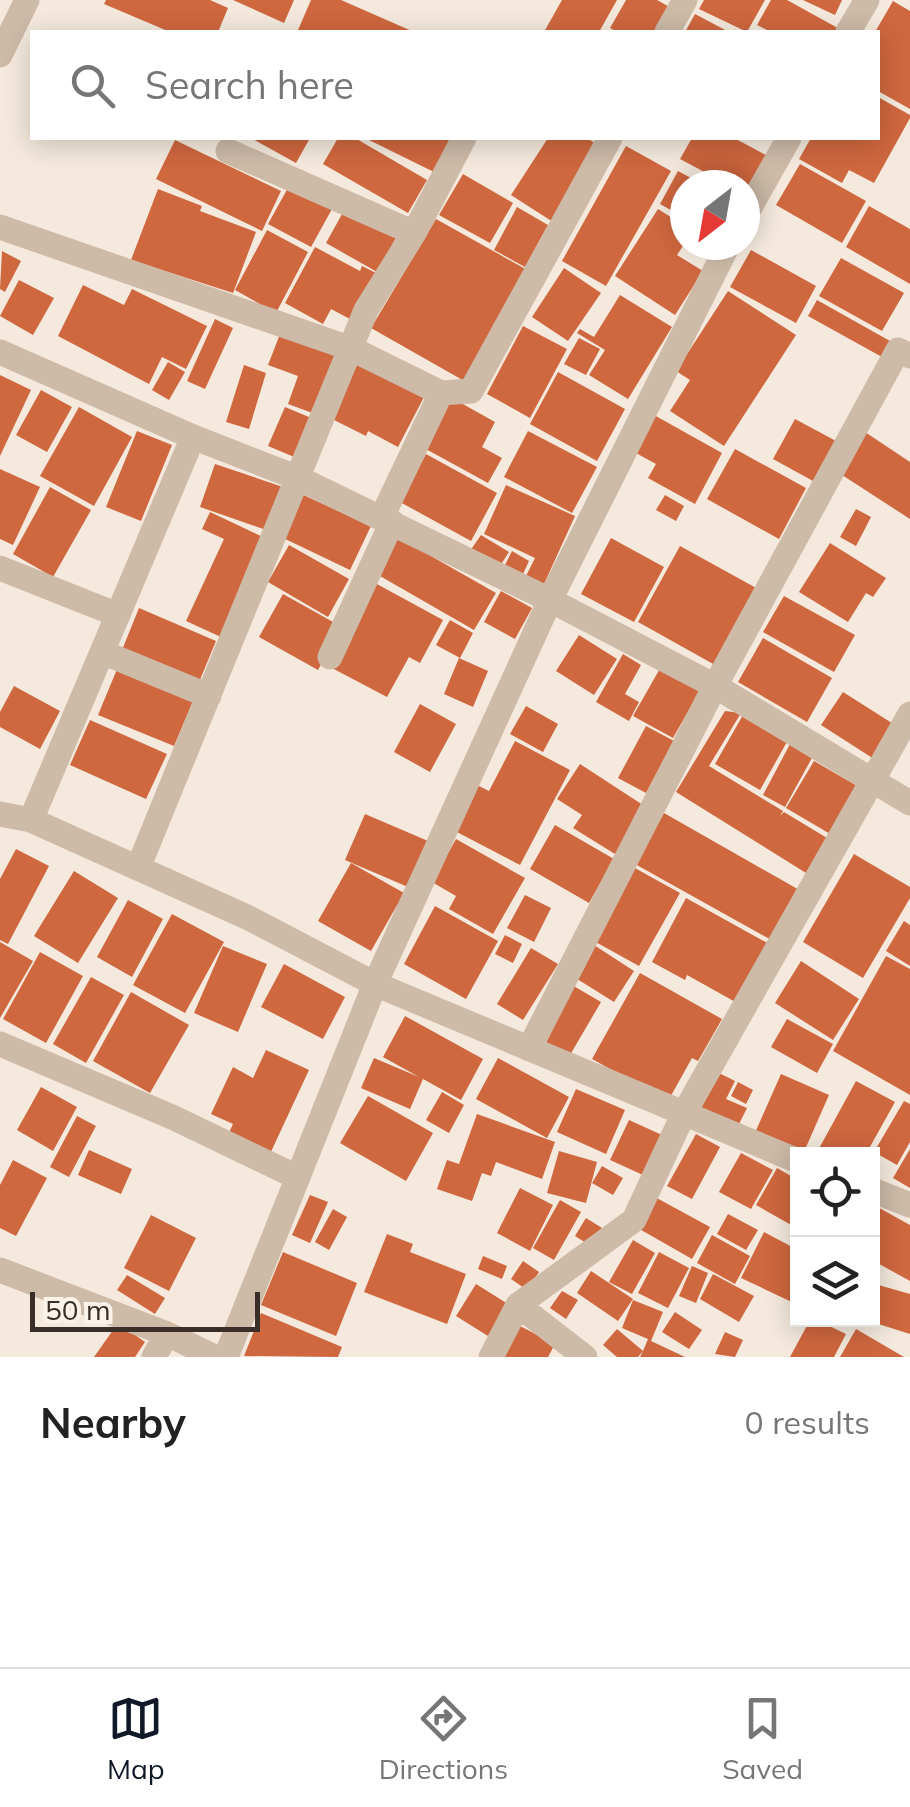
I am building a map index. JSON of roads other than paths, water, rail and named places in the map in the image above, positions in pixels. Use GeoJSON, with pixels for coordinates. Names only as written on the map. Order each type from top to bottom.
{"type":"FeatureCollection","features":[{"type":"Feature","properties":{"kind":"street"},"geometry":{"type":"LineString","coordinates":[[0,55],[27,0]]}},
{"type":"Feature","properties":{"kind":"street"},"geometry":{"type":"LineString","coordinates":[[668,30],[685,0]]}},
{"type":"Feature","properties":{"kind":"street"},"geometry":{"type":"LineString","coordinates":[[849,30],[867,0]]}},
{"type":"Feature","properties":{"kind":"street"},"geometry":{"type":"LineString","coordinates":[[138,868],[366,310],[414,233],[463,140]]}},
{"type":"Feature","properties":{"kind":"street"},"geometry":{"type":"LineString","coordinates":[[0,227],[352,348],[441,393],[471,390],[609,140]]}},
{"type":"Feature","properties":{"kind":"street"},"geometry":{"type":"LineString","coordinates":[[760,189],[788,140]]}},
{"type":"Feature","properties":{"kind":"street"},"geometry":{"type":"LineString","coordinates":[[228,151],[414,233]]}},
{"type":"Feature","properties":{"kind":"street"},"geometry":{"type":"LineString","coordinates":[[226,1357],[375,984],[550,600],[720,260]]}},
{"type":"Feature","properties":{"kind":"street"},"geometry":{"type":"LineString","coordinates":[[529,1050],[715,686],[906,345]]}},
{"type":"Feature","properties":{"kind":"street"},"geometry":{"type":"LineString","coordinates":[[0,352],[193,437],[298,478],[550,600],[715,686],[910,803]]}},
{"type":"Feature","properties":{"kind":"street"},"geometry":{"type":"LineString","coordinates":[[330,658],[345,630],[441,393]]}},
{"type":"Feature","properties":{"kind":"street"},"geometry":{"type":"LineString","coordinates":[[31,820],[193,437]]}},
{"type":"Feature","properties":{"kind":"street"},"geometry":{"type":"LineString","coordinates":[[0,568],[118,615]]}},
{"type":"Feature","properties":{"kind":"street"},"geometry":{"type":"LineString","coordinates":[[102,652],[209,696]]}},
{"type":"Feature","properties":{"kind":"street"},"geometry":{"type":"LineString","coordinates":[[491,1357],[518,1306],[634,1220],[683,1116],[910,714]]}},
{"type":"Feature","properties":{"kind":"street"},"geometry":{"type":"LineString","coordinates":[[0,814],[31,820],[249,918],[375,984],[790,1158]]}},
{"type":"Feature","properties":{"kind":"street"},"geometry":{"type":"LineString","coordinates":[[0,1044],[172,1116],[297,1177]]}},
{"type":"Feature","properties":{"kind":"street"},"geometry":{"type":"LineString","coordinates":[[880,1193],[910,1205]]}},
{"type":"Feature","properties":{"kind":"street"},"geometry":{"type":"LineString","coordinates":[[0,1270],[160,1346],[215,1357]]}},
{"type":"Feature","properties":{"kind":"street"},"geometry":{"type":"LineString","coordinates":[[518,1306],[584,1357]]}}]}
